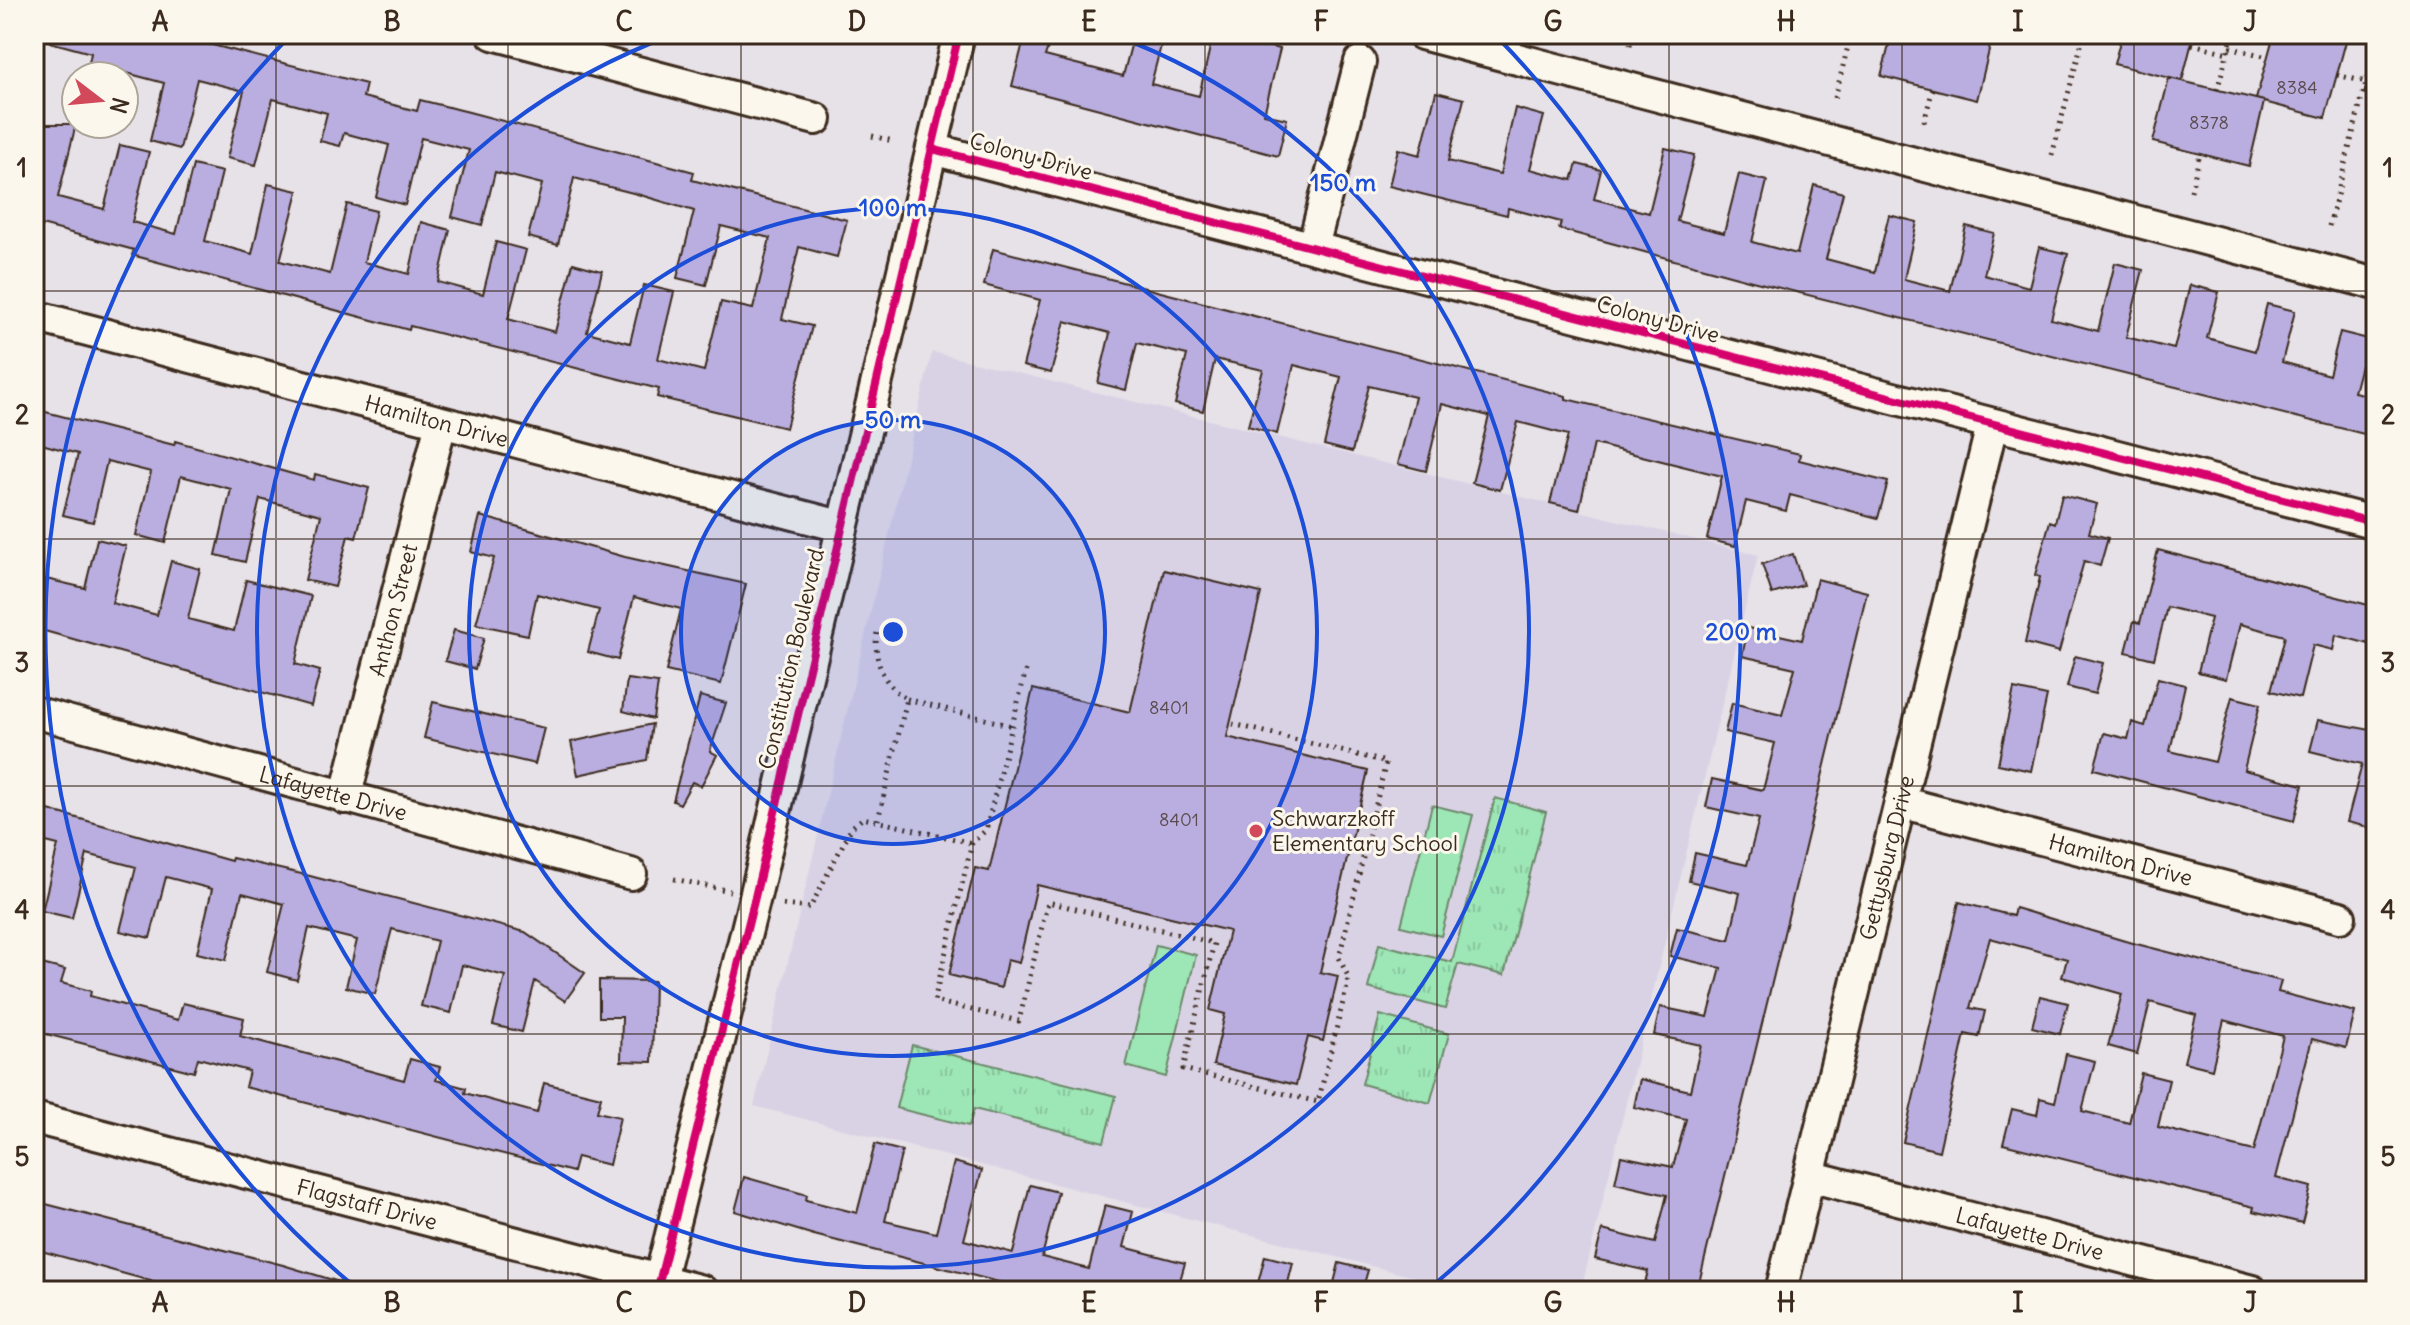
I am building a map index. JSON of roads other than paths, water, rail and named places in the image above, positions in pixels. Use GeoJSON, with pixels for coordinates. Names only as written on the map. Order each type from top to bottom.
{"type":"FeatureCollection","features":[{"type":"Feature","properties":{"kind":"street"},"geometry":{"type":"LineString","coordinates":[[493,34],[528,38],[816,119]]}},
{"type":"Feature","properties":{"kind":"street","name":"Constitution Boulevard"},"geometry":{"type":"LineString","coordinates":[[658,1286],[755,897],[840,526],[959,34]]}},
{"type":"Feature","properties":{"kind":"street"},"geometry":{"type":"LineString","coordinates":[[1422,34],[2376,284]]}},
{"type":"Feature","properties":{"kind":"street"},"geometry":{"type":"LineString","coordinates":[[1313,247],[1360,62]]}},
{"type":"Feature","properties":{"kind":"street","name":"Colony Drive"},"geometry":{"type":"LineString","coordinates":[[932,149],[2376,523]]}},
{"type":"Feature","properties":{"kind":"street","name":"Hamilton Drive"},"geometry":{"type":"LineString","coordinates":[[34,316],[840,526]]}},
{"type":"Feature","properties":{"kind":"street","name":"Anthon Street"},"geometry":{"type":"LineString","coordinates":[[345,798],[441,423]]}},
{"type":"Feature","properties":{"kind":"street","name":"Gettysburg Drive"},"geometry":{"type":"LineString","coordinates":[[1781,1291],[1992,425]]}},
{"type":"Feature","properties":{"kind":"street","name":"Lafayette Drive"},"geometry":{"type":"LineString","coordinates":[[34,712],[631,874]]}},
{"type":"Feature","properties":{"kind":"street","name":"Hamilton Drive"},"geometry":{"type":"LineString","coordinates":[[1900,802],[2340,917]]}},
{"type":"Feature","properties":{"kind":"street","name":"Flagstaff Drive"},"geometry":{"type":"LineString","coordinates":[[34,1118],[658,1286],[702,1291]]}},
{"type":"Feature","properties":{"kind":"street","name":"Lafayette Drive"},"geometry":{"type":"LineString","coordinates":[[1809,1176],[2252,1291]]}},
{"type":"Feature","properties":{"kind":"place","name":"Schwarzkoff Elementary School"},"geometry":{"type":"Point","coordinates":[1256,831]}}]}
